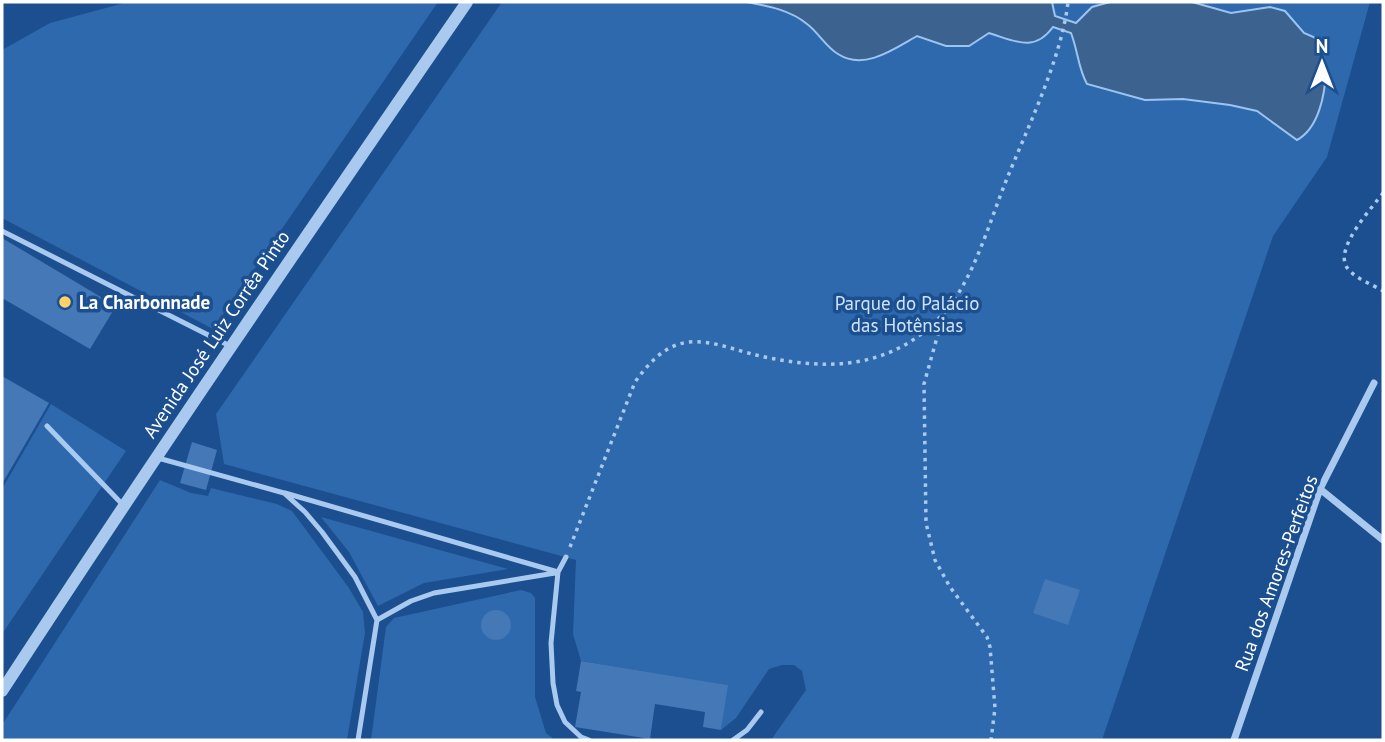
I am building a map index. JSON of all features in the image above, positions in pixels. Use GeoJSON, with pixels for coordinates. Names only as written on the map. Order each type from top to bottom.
{"type":"FeatureCollection","features":[{"type":"Feature","properties":{"kind":"street","name":"Avenida José Luiz Corrêa Pinto"},"geometry":{"type":"LineString","coordinates":[[2,691],[230,346],[467,2]]}},
{"type":"Feature","properties":{"kind":"street","name":"Rua dos Amores-Perfeitos"},"geometry":{"type":"LineString","coordinates":[[1234,740],[1320,489],[1374,383]]}},
{"type":"Feature","properties":{"kind":"street"},"geometry":{"type":"LineString","coordinates":[[1320,489],[1383,540]]}},
{"type":"Feature","properties":{"kind":"lane"},"geometry":{"type":"LineString","coordinates":[[2,231],[230,346]]}},
{"type":"Feature","properties":{"kind":"lane"},"geometry":{"type":"LineString","coordinates":[[47,426],[123,505]]}},
{"type":"Feature","properties":{"kind":"lane"},"geometry":{"type":"LineString","coordinates":[[155,458],[558,572]]}},
{"type":"Feature","properties":{"kind":"lane"},"geometry":{"type":"LineString","coordinates":[[284,493],[322,532],[355,577],[376,621],[358,740]]}},
{"type":"Feature","properties":{"kind":"lane"},"geometry":{"type":"LineString","coordinates":[[566,557],[558,572],[551,643],[553,683],[557,705],[565,722],[581,737],[589,740]]}},
{"type":"Feature","properties":{"kind":"lane"},"geometry":{"type":"LineString","coordinates":[[376,621],[411,601],[434,593],[558,572]]}},
{"type":"Feature","properties":{"kind":"lane"},"geometry":{"type":"LineString","coordinates":[[733,740],[747,730],[761,712]]}},
{"type":"Feature","properties":{"kind":"path"},"geometry":{"type":"LineString","coordinates":[[566,557],[635,382],[649,363],[668,349],[688,342],[709,343],[801,365],[830,366],[891,351],[921,334],[943,314],[970,270],[1044,86],[1068,2]]}},
{"type":"Feature","properties":{"kind":"path"},"geometry":{"type":"LineString","coordinates":[[1383,193],[1348,241],[1344,254],[1346,265],[1355,275],[1383,291]]}},
{"type":"Feature","properties":{"kind":"path"},"geometry":{"type":"LineString","coordinates":[[943,314],[924,384],[926,523],[935,560],[950,587],[987,637],[995,708],[990,740]]}},
{"type":"Feature","properties":{"kind":"green space"},"geometry":{"type":"Polygon","coordinates":[[[128,2],[438,2],[213,329],[2,218],[2,50],[50,23],[128,2]]]}},
{"type":"Feature","properties":{"kind":"green space","name":"Parque do Palácio das Hotênsias"},"geometry":{"type":"Polygon","coordinates":[[[502,2],[1370,2],[1327,157],[1273,236],[1102,740],[771,740],[806,690],[802,671],[794,665],[769,669],[736,718],[721,730],[727,685],[581,661],[573,634],[576,560],[224,464],[216,414],[502,2]]]}},
{"type":"Feature","properties":{"kind":"green space"},"geometry":{"type":"Polygon","coordinates":[[[51,404],[126,451],[2,634],[2,489],[51,404]]]}},
{"type":"Feature","properties":{"kind":"green space"},"geometry":{"type":"Polygon","coordinates":[[[160,480],[191,493],[208,496],[211,488],[277,504],[292,511],[349,588],[363,612],[365,633],[347,740],[2,740],[2,725],[160,480]]]}},
{"type":"Feature","properties":{"kind":"green space"},"geometry":{"type":"Polygon","coordinates":[[[321,517],[508,569],[424,583],[378,606],[349,552],[321,517]]]}},
{"type":"Feature","properties":{"kind":"green space"},"geometry":{"type":"Polygon","coordinates":[[[521,590],[531,593],[535,598],[535,697],[546,733],[555,740],[371,740],[386,627],[394,618],[521,590]]]}},
{"type":"Feature","properties":{"kind":"shaded area"},"geometry":{"type":"Polygon","coordinates":[[[747,2],[1052,2],[1055,16],[1076,23],[1092,7],[1110,2],[1192,2],[1231,13],[1270,7],[1285,11],[1304,33],[1318,39],[1326,67],[1324,90],[1316,119],[1305,135],[1297,140],[1257,111],[1183,99],[1145,100],[1087,84],[1071,33],[1053,27],[1039,40],[1024,43],[989,33],[969,46],[946,46],[917,36],[889,52],[858,60],[838,54],[811,27],[793,15],[747,2]]]}},
{"type":"Feature","properties":{"kind":"building"},"geometry":{"type":"Polygon","coordinates":[[[2,238],[116,306],[90,349],[2,298],[2,238]]]}},
{"type":"Feature","properties":{"kind":"building"},"geometry":{"type":"Polygon","coordinates":[[[2,376],[49,403],[2,484],[2,376]]]}},
{"type":"Feature","properties":{"kind":"building"},"geometry":{"type":"Polygon","coordinates":[[[192,442],[217,450],[206,490],[180,483],[192,442]]]}},
{"type":"Feature","properties":{"kind":"building"},"geometry":{"type":"Polygon","coordinates":[[[1045,579],[1080,590],[1068,625],[1033,613],[1045,579]]]}},
{"type":"Feature","properties":{"kind":"building"},"geometry":{"type":"Polygon","coordinates":[[[496,610],[507,614],[511,625],[507,636],[496,640],[485,636],[481,625],[485,614],[496,610]]]}},
{"type":"Feature","properties":{"kind":"building"},"geometry":{"type":"Polygon","coordinates":[[[581,661],[728,685],[721,730],[703,727],[705,712],[655,704],[650,739],[575,727],[581,692],[576,691],[581,661]]]}},
{"type":"Feature","properties":{"kind":"place","name":"La Charbonnade"},"geometry":{"type":"Point","coordinates":[65,302]}}]}
